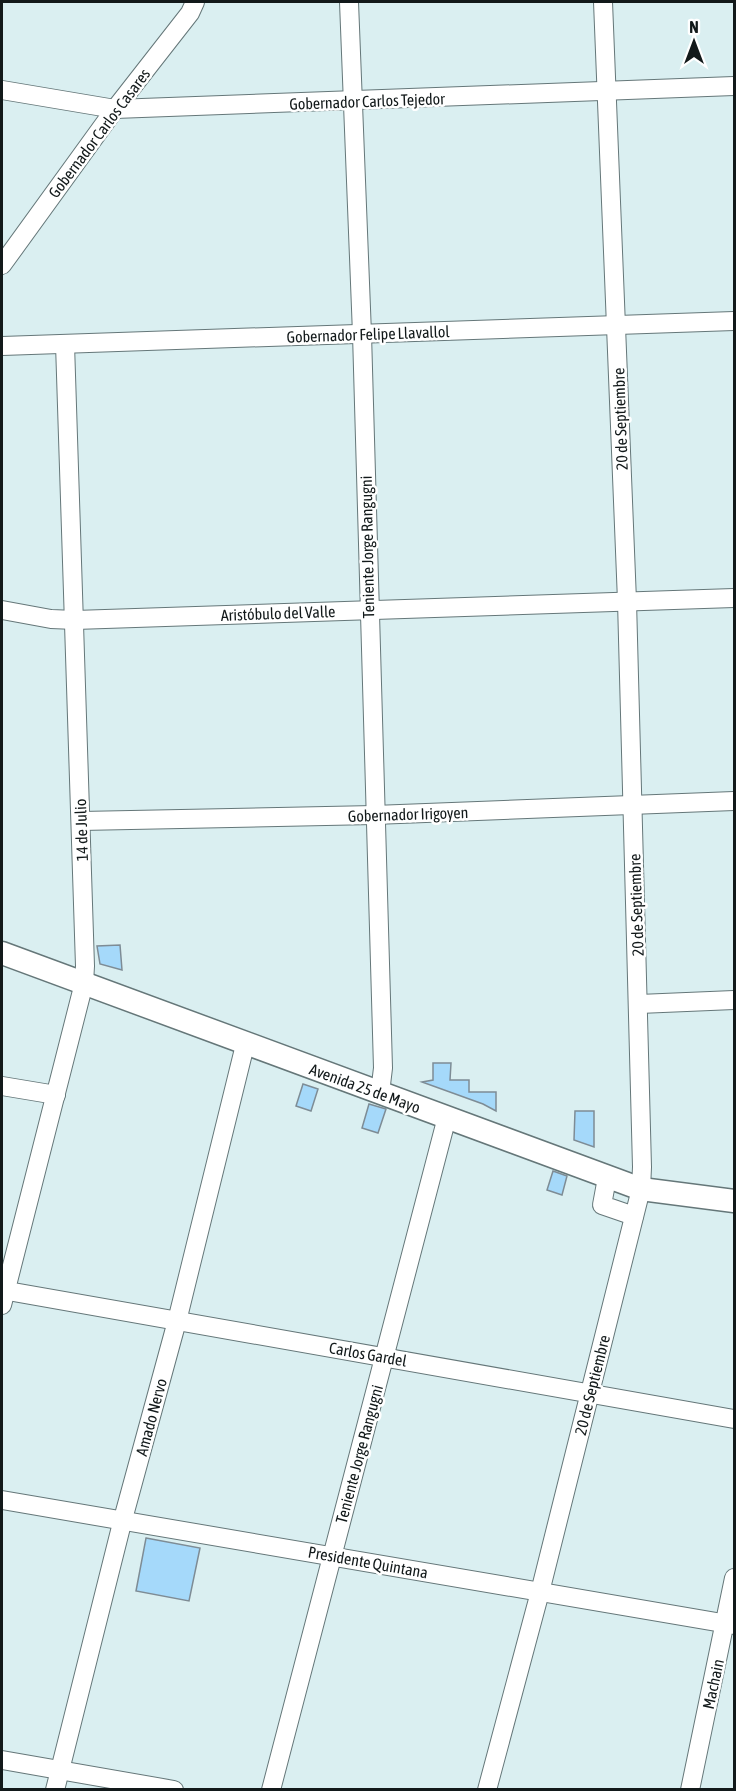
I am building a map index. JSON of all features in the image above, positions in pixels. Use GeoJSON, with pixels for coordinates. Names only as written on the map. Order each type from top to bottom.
{"type":"FeatureCollection","features":[{"type":"Feature","properties":{"kind":"main road","name":"Avenida 25 de Mayo"},"geometry":{"type":"LineString","coordinates":[[2,953],[244,1045],[607,1178],[641,1189],[735,1201]]}},
{"type":"Feature","properties":{"kind":"street","name":"Gobernador Carlos Casares"},"geometry":{"type":"LineString","coordinates":[[2,265],[115,110],[190,13],[195,2]]}},
{"type":"Feature","properties":{"kind":"street","name":"Teniente Jorge Rangugni"},"geometry":{"type":"LineString","coordinates":[[349,2],[362,334],[383,1068],[380,1093]]}},
{"type":"Feature","properties":{"kind":"street","name":"20 de Septiembre"},"geometry":{"type":"LineString","coordinates":[[487,1790],[540,1592],[641,1189],[639,1004],[627,601],[603,2]]}},
{"type":"Feature","properties":{"kind":"street","name":"Gobernador Carlos Tejedor"},"geometry":{"type":"LineString","coordinates":[[2,90],[115,110],[735,86]]}},
{"type":"Feature","properties":{"kind":"street","name":"Gobernador Felipe Llavallol"},"geometry":{"type":"LineString","coordinates":[[2,346],[735,321]]}},
{"type":"Feature","properties":{"kind":"street","name":"14 de Julio"},"geometry":{"type":"LineString","coordinates":[[3,1295],[84,983],[81,821],[65,344]]}},
{"type":"Feature","properties":{"kind":"street","name":"Aristóbulo del Valle"},"geometry":{"type":"LineString","coordinates":[[2,610],[51,619],[75,620],[735,598]]}},
{"type":"Feature","properties":{"kind":"street","name":"Gobernador Irigoyen"},"geometry":{"type":"LineString","coordinates":[[81,821],[375,815],[735,801]]}},
{"type":"Feature","properties":{"kind":"street"},"geometry":{"type":"LineString","coordinates":[[639,1004],[735,1000]]}},
{"type":"Feature","properties":{"kind":"street","name":"Amado Nervo"},"geometry":{"type":"LineString","coordinates":[[55,1790],[123,1519],[177,1321],[244,1045]]}},
{"type":"Feature","properties":{"kind":"street"},"geometry":{"type":"LineString","coordinates":[[2,1086],[56,1095]]}},
{"type":"Feature","properties":{"kind":"street","name":"Teniente Jorge Rangugni"},"geometry":{"type":"LineString","coordinates":[[271,1790],[447,1118]]}},
{"type":"Feature","properties":{"kind":"street"},"geometry":{"type":"LineString","coordinates":[[607,1178],[602,1205],[634,1216]]}},
{"type":"Feature","properties":{"kind":"street","name":"Carlos Gardel"},"geometry":{"type":"LineString","coordinates":[[3,1295],[177,1321],[735,1419]]}},
{"type":"Feature","properties":{"kind":"street","name":"Presidente Quintana"},"geometry":{"type":"LineString","coordinates":[[2,1500],[730,1624]]}},
{"type":"Feature","properties":{"kind":"street","name":"Machain"},"geometry":{"type":"LineString","coordinates":[[690,1790],[730,1624],[735,1578]]}},
{"type":"Feature","properties":{"kind":"street"},"geometry":{"type":"LineString","coordinates":[[2,1760],[174,1790]]}},
{"type":"Feature","properties":{"kind":"building"},"geometry":{"type":"Polygon","coordinates":[[[120,945],[122,970],[100,964],[97,946],[120,945]]]}},
{"type":"Feature","properties":{"kind":"building"},"geometry":{"type":"Polygon","coordinates":[[[433,1063],[451,1063],[450,1080],[469,1080],[469,1092],[496,1092],[496,1111],[422,1082],[433,1080],[433,1063]]]}},
{"type":"Feature","properties":{"kind":"building"},"geometry":{"type":"Polygon","coordinates":[[[303,1084],[318,1089],[311,1111],[296,1106],[303,1084]]]}},
{"type":"Feature","properties":{"kind":"building"},"geometry":{"type":"Polygon","coordinates":[[[369,1104],[386,1109],[378,1133],[362,1128],[369,1104]]]}},
{"type":"Feature","properties":{"kind":"building"},"geometry":{"type":"Polygon","coordinates":[[[575,1111],[594,1111],[594,1147],[574,1140],[575,1111]]]}},
{"type":"Feature","properties":{"kind":"building"},"geometry":{"type":"Polygon","coordinates":[[[553,1171],[567,1176],[562,1195],[547,1190],[553,1171]]]}},
{"type":"Feature","properties":{"kind":"building"},"geometry":{"type":"Polygon","coordinates":[[[146,1538],[200,1548],[189,1601],[136,1591],[146,1538]]]}}]}
